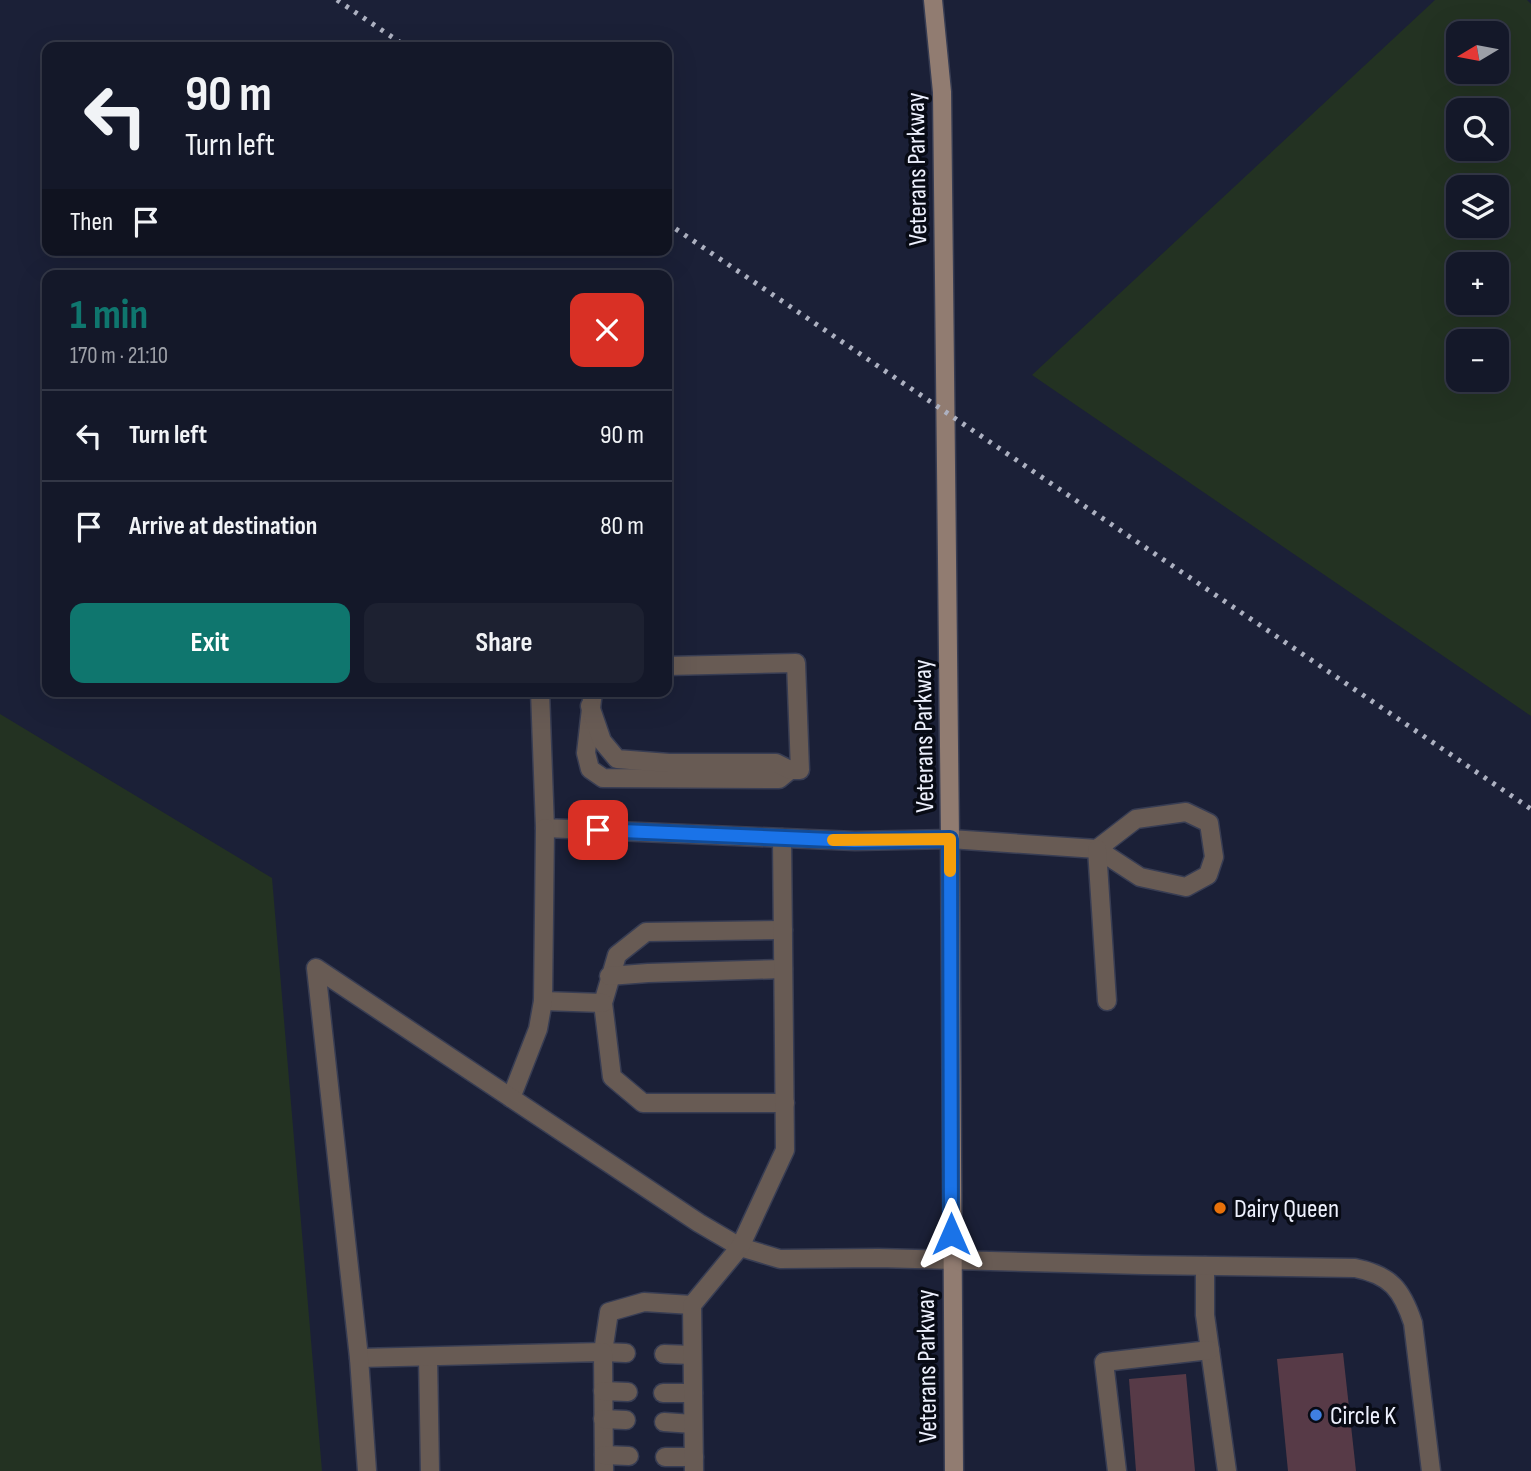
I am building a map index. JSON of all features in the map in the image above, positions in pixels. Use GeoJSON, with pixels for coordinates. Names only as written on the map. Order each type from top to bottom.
{"type":"FeatureCollection","features":[{"type":"Feature","properties":{"kind":"main road","name":"Veterans Parkway"},"geometry":{"type":"LineString","coordinates":[[933,0],[942,92],[954,1471]]}},
{"type":"Feature","properties":{"kind":"lane"},"geometry":{"type":"LineString","coordinates":[[672,666],[796,663],[795,770]]}},
{"type":"Feature","properties":{"kind":"lane"},"geometry":{"type":"LineString","coordinates":[[511,1098],[538,1029],[543,1001],[545,828],[540,697]]}},
{"type":"Feature","properties":{"kind":"lane"},"geometry":{"type":"LineString","coordinates":[[592,699],[602,741],[617,759],[668,763],[776,763],[795,770]]}},
{"type":"Feature","properties":{"kind":"lane"},"geometry":{"type":"LineString","coordinates":[[592,699],[586,753],[590,769],[603,778],[779,779],[795,770]]}},
{"type":"Feature","properties":{"kind":"lane"},"geometry":{"type":"LineString","coordinates":[[545,828],[855,841],[950,839],[1097,849],[1140,877],[1186,887],[1208,875],[1214,857],[1209,823],[1186,812],[1136,819],[1097,849]]}},
{"type":"Feature","properties":{"kind":"lane"},"geometry":{"type":"LineString","coordinates":[[665,1457],[694,1464],[692,1305],[740,1247],[785,1150],[782,838]]}},
{"type":"Feature","properties":{"kind":"lane"},"geometry":{"type":"LineString","coordinates":[[1097,849],[1107,1001]]}},
{"type":"Feature","properties":{"kind":"lane"},"geometry":{"type":"LineString","coordinates":[[783,930],[646,932],[617,955],[603,1003],[612,1077],[643,1103],[785,1103]]}},
{"type":"Feature","properties":{"kind":"lane"},"geometry":{"type":"LineString","coordinates":[[367,1471],[359,1358],[316,968],[740,1247],[780,1259],[878,1258],[1355,1268],[1372,1271],[1387,1279],[1398,1290],[1407,1304],[1413,1324],[1431,1471]]}},
{"type":"Feature","properties":{"kind":"lane"},"geometry":{"type":"LineString","coordinates":[[609,976],[783,969]]}},
{"type":"Feature","properties":{"kind":"lane"},"geometry":{"type":"LineString","coordinates":[[543,1001],[603,1003]]}},
{"type":"Feature","properties":{"kind":"lane"},"geometry":{"type":"LineString","coordinates":[[1205,1265],[1205,1315],[1227,1471]]}},
{"type":"Feature","properties":{"kind":"lane"},"geometry":{"type":"LineString","coordinates":[[629,1456],[604,1463],[603,1352],[609,1312],[644,1302],[692,1305]]}},
{"type":"Feature","properties":{"kind":"lane"},"geometry":{"type":"LineString","coordinates":[[1116,1471],[1104,1362],[1210,1350]]}},
{"type":"Feature","properties":{"kind":"lane"},"geometry":{"type":"LineString","coordinates":[[359,1358],[626,1353]]}},
{"type":"Feature","properties":{"kind":"lane"},"geometry":{"type":"LineString","coordinates":[[664,1354],[692,1355]]}},
{"type":"Feature","properties":{"kind":"lane"},"geometry":{"type":"LineString","coordinates":[[428,1356],[430,1471]]}},
{"type":"Feature","properties":{"kind":"lane"},"geometry":{"type":"LineString","coordinates":[[603,1391],[628,1392]]}},
{"type":"Feature","properties":{"kind":"lane"},"geometry":{"type":"LineString","coordinates":[[663,1392],[693,1393]]}},
{"type":"Feature","properties":{"kind":"lane"},"geometry":{"type":"LineString","coordinates":[[603,1419],[626,1420]]}},
{"type":"Feature","properties":{"kind":"lane"},"geometry":{"type":"LineString","coordinates":[[664,1422],[693,1424]]}},
{"type":"Feature","properties":{"kind":"green space"},"geometry":{"type":"Polygon","coordinates":[[[1435,0],[1527,0],[1531,4],[1531,716],[1032,375],[1435,0]]]}},
{"type":"Feature","properties":{"kind":"green space"},"geometry":{"type":"Polygon","coordinates":[[[0,714],[272,878],[322,1471],[0,1471],[0,714]]]}},
{"type":"Feature","properties":{"kind":"building","name":"Circle K"},"geometry":{"type":"Polygon","coordinates":[[[1343,1353],[1356,1471],[1288,1471],[1277,1359],[1343,1353]]]}},
{"type":"Feature","properties":{"kind":"building"},"geometry":{"type":"Polygon","coordinates":[[[1186,1374],[1195,1471],[1136,1471],[1129,1379],[1186,1374]]]}},
{"type":"Feature","properties":{"kind":"railway"},"geometry":{"type":"LineString","coordinates":[[337,0],[400,42]]}},
{"type":"Feature","properties":{"kind":"railway"},"geometry":{"type":"LineString","coordinates":[[672,226],[1531,809]]}},
{"type":"Feature","properties":{"kind":"slow traffic"},"geometry":{"type":"LineString","coordinates":[[833,840],[950,839],[950,871]]}},
{"type":"Feature","properties":{"kind":"place","name":"Dairy Queen"},"geometry":{"type":"Point","coordinates":[1220,1208]}},
{"type":"Feature","properties":{"kind":"place","name":"Circle K"},"geometry":{"type":"Point","coordinates":[1316,1415]}},
{"type":"Feature","properties":{"kind":"route"},"geometry":{"type":"LineString","coordinates":[[598,830],[855,841],[950,839],[951,1234]]}}]}
